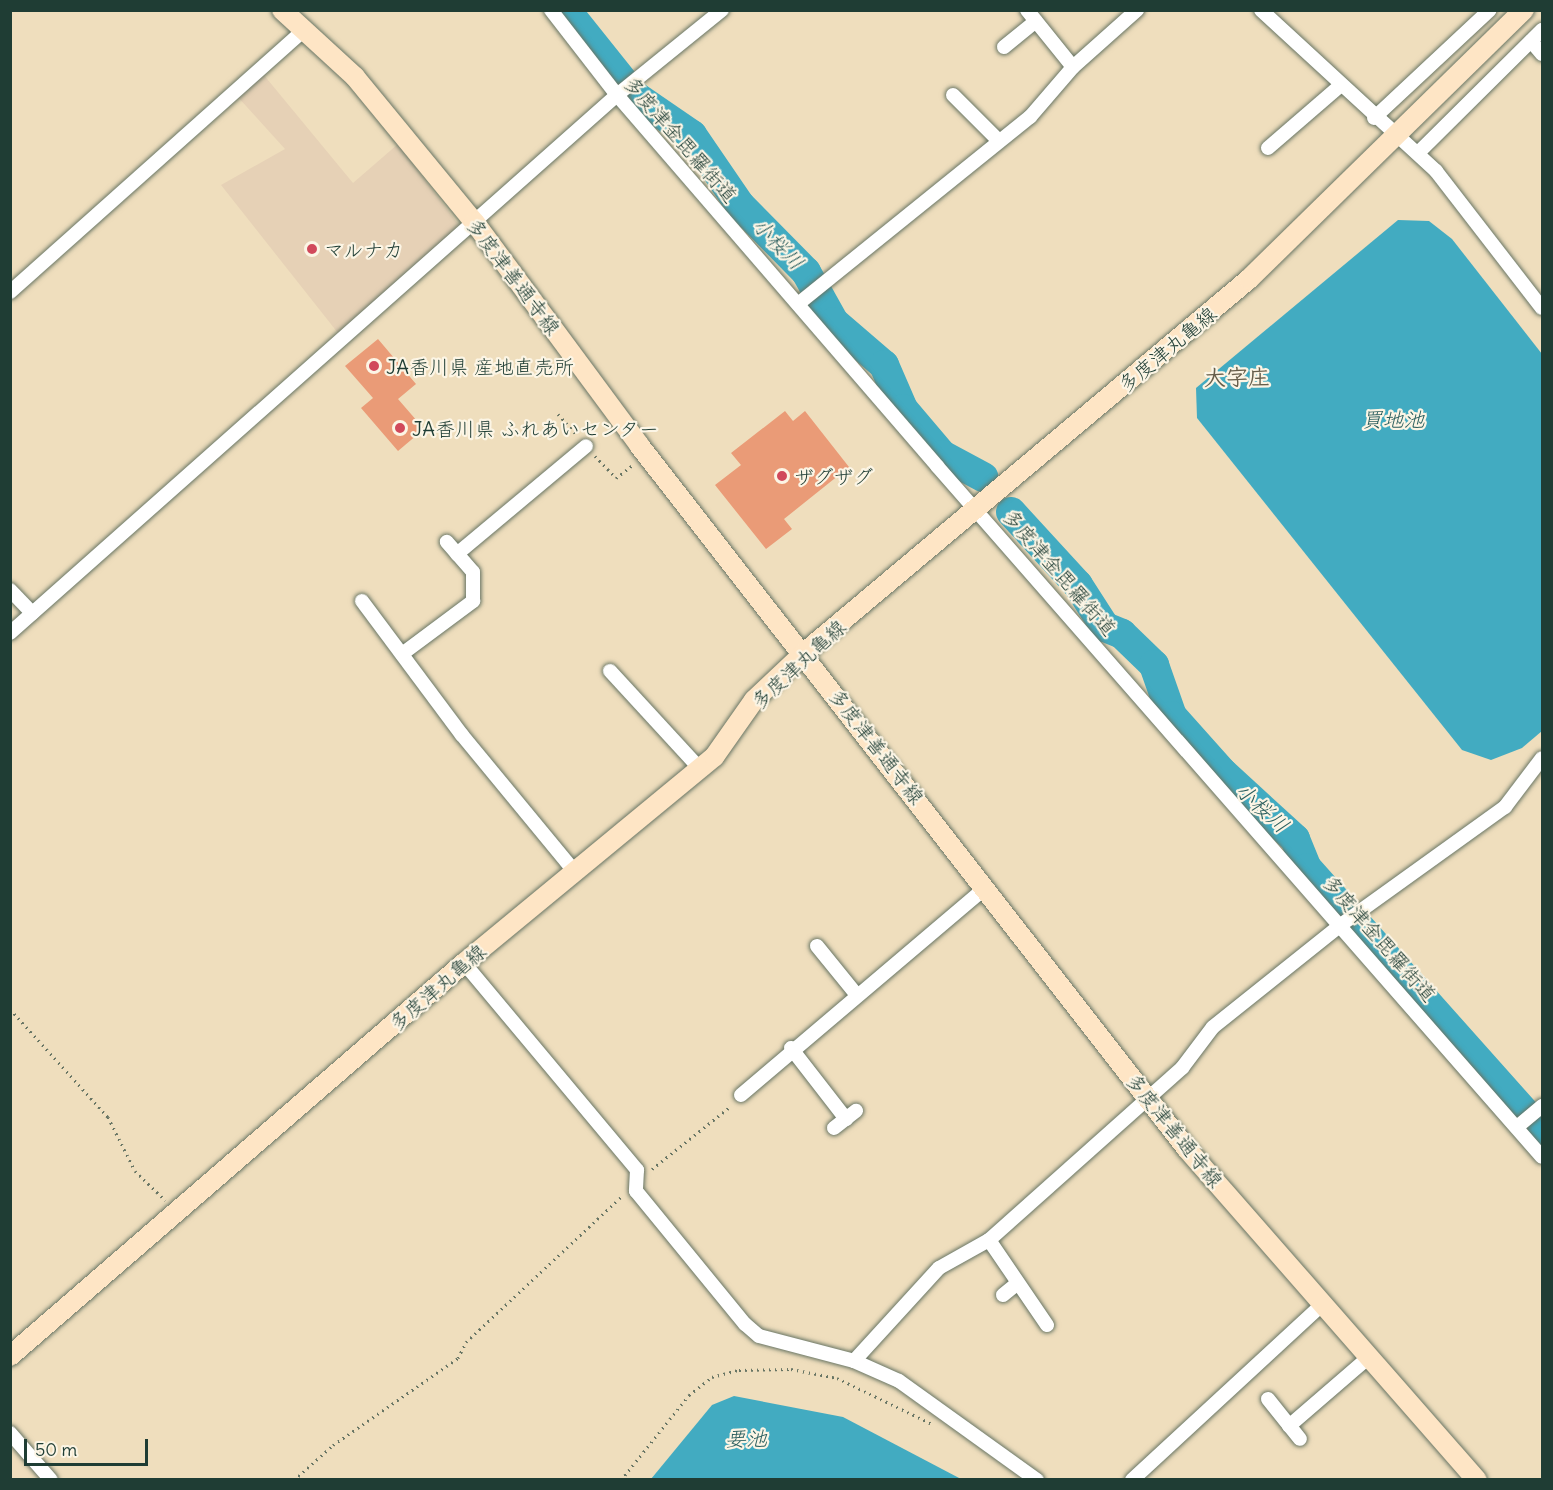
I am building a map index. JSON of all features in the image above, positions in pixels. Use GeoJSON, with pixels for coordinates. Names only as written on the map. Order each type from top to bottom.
{"type":"FeatureCollection","features":[{"type":"Feature","properties":{"kind":"main road","name":"多度津善通寺線"},"geometry":{"type":"LineString","coordinates":[[282,10],[354,77],[475,223],[639,446],[805,652],[1147,1098],[1323,1304],[1477,1479]]}},
{"type":"Feature","properties":{"kind":"main road","name":"多度津丸亀線"},"geometry":{"type":"LineString","coordinates":[[10,1356],[464,963],[700,769],[754,700],[805,652],[980,509],[1249,279],[1524,10]]}},
{"type":"Feature","properties":{"kind":"street","name":"多度津金毘羅街道"},"geometry":{"type":"LineString","coordinates":[[551,10],[625,89],[980,509],[1542,1157]]}},
{"type":"Feature","properties":{"kind":"street"},"geometry":{"type":"LineString","coordinates":[[10,633],[625,89],[722,10]]}},
{"type":"Feature","properties":{"kind":"street"},"geometry":{"type":"LineString","coordinates":[[803,300],[998,140],[1030,117],[1073,67],[1137,10]]}},
{"type":"Feature","properties":{"kind":"street"},"geometry":{"type":"LineString","coordinates":[[1261,10],[1374,118],[1418,153],[1542,308]]}},
{"type":"Feature","properties":{"kind":"street"},"geometry":{"type":"LineString","coordinates":[[1374,118],[1490,10]]}},
{"type":"Feature","properties":{"kind":"street"},"geometry":{"type":"LineString","coordinates":[[1004,47],[1032,16],[1073,67]]}},
{"type":"Feature","properties":{"kind":"street"},"geometry":{"type":"LineString","coordinates":[[10,292],[305,29]]}},
{"type":"Feature","properties":{"kind":"street"},"geometry":{"type":"LineString","coordinates":[[1418,153],[1542,30]]}},
{"type":"Feature","properties":{"kind":"street"},"geometry":{"type":"LineString","coordinates":[[1531,41],[1542,54]]}},
{"type":"Feature","properties":{"kind":"street"},"geometry":{"type":"LineString","coordinates":[[1268,148],[1341,85]]}},
{"type":"Feature","properties":{"kind":"street"},"geometry":{"type":"LineString","coordinates":[[953,95],[998,140]]}},
{"type":"Feature","properties":{"kind":"street"},"geometry":{"type":"LineString","coordinates":[[457,554],[586,446]]}},
{"type":"Feature","properties":{"kind":"street"},"geometry":{"type":"LineString","coordinates":[[402,654],[473,602],[473,572],[447,542]]}},
{"type":"Feature","properties":{"kind":"street"},"geometry":{"type":"LineString","coordinates":[[10,590],[32,613]]}},
{"type":"Feature","properties":{"kind":"street"},"geometry":{"type":"LineString","coordinates":[[362,601],[575,872]]}},
{"type":"Feature","properties":{"kind":"street"},"geometry":{"type":"LineString","coordinates":[[610,671],[700,769]]}},
{"type":"Feature","properties":{"kind":"street"},"geometry":{"type":"LineString","coordinates":[[854,1360],[939,1268],[989,1240],[1182,1068],[1213,1027],[1342,924],[1505,807],[1542,758]]}},
{"type":"Feature","properties":{"kind":"street"},"geometry":{"type":"LineString","coordinates":[[741,1095],[791,1048],[986,887]]}},
{"type":"Feature","properties":{"kind":"street"},"geometry":{"type":"LineString","coordinates":[[817,946],[856,994]]}},
{"type":"Feature","properties":{"kind":"street"},"geometry":{"type":"LineString","coordinates":[[464,963],[637,1170],[636,1186],[759,1336],[854,1360],[899,1381],[1037,1479]]}},
{"type":"Feature","properties":{"kind":"street"},"geometry":{"type":"LineString","coordinates":[[791,1048],[851,1115],[834,1128]]}},
{"type":"Feature","properties":{"kind":"street"},"geometry":{"type":"LineString","coordinates":[[1516,1127],[1542,1106]]}},
{"type":"Feature","properties":{"kind":"street"},"geometry":{"type":"LineString","coordinates":[[989,1240],[1047,1325]]}},
{"type":"Feature","properties":{"kind":"street"},"geometry":{"type":"LineString","coordinates":[[1003,1295],[1018,1283]]}},
{"type":"Feature","properties":{"kind":"street"},"geometry":{"type":"LineString","coordinates":[[1132,1479],[1323,1304]]}},
{"type":"Feature","properties":{"kind":"street"},"geometry":{"type":"LineString","coordinates":[[1290,1425],[1369,1357]]}},
{"type":"Feature","properties":{"kind":"street"},"geometry":{"type":"LineString","coordinates":[[1268,1399],[1300,1438]]}},
{"type":"Feature","properties":{"kind":"street"},"geometry":{"type":"LineString","coordinates":[[10,1433],[51,1479]]}},
{"type":"Feature","properties":{"kind":"path"},"geometry":{"type":"LineString","coordinates":[[10,1009],[108,1118],[135,1171],[177,1212]]}},
{"type":"Feature","properties":{"kind":"path"},"geometry":{"type":"LineString","coordinates":[[294,1479],[333,1445],[458,1358],[466,1342],[616,1201],[723,1116],[741,1095]]}},
{"type":"Feature","properties":{"kind":"path"},"geometry":{"type":"LineString","coordinates":[[621,1479],[689,1395],[712,1377],[739,1370],[791,1369],[837,1378],[935,1426]]}},
{"type":"Feature","properties":{"kind":"shaded area"},"geometry":{"type":"Polygon","coordinates":[[[263,74],[353,183],[398,144],[461,228],[338,333],[221,185],[285,149],[237,96],[263,74]]]}},
{"type":"Feature","properties":{"kind":"water","name":"買地池"},"geometry":{"type":"Polygon","coordinates":[[[1398,220],[1429,221],[1452,239],[1542,354],[1542,731],[1522,748],[1491,760],[1462,750],[1197,418],[1196,388],[1398,220]]]}},
{"type":"Feature","properties":{"kind":"water","name":"要池"},"geometry":{"type":"Polygon","coordinates":[[[734,1396],[843,1417],[961,1479],[651,1479],[712,1405],[734,1396]]]}},
{"type":"Feature","properties":{"kind":"building"},"geometry":{"type":"Polygon","coordinates":[[[378,339],[416,384],[398,399],[424,429],[398,451],[361,408],[373,398],[345,366],[378,339]]]}},
{"type":"Feature","properties":{"kind":"building","name":"ザグザグ"},"geometry":{"type":"Polygon","coordinates":[[[785,411],[793,421],[805,411],[849,467],[784,519],[792,529],[766,549],[715,485],[741,465],[731,453],[785,411]]]}},
{"type":"Feature","properties":{"kind":"waterway","name":"小桜川"},"geometry":{"type":"LineString","coordinates":[[566,10],[635,96],[692,135],[740,205],[806,272],[834,322],[884,365],[903,409],[942,455],[983,477]]}},
{"type":"Feature","properties":{"kind":"waterway","name":"小桜川"},"geometry":{"type":"LineString","coordinates":[[1011,512],[1078,585],[1105,627],[1122,634],[1154,665],[1172,716],[1222,772],[1295,839],[1307,868],[1542,1132]]}},
{"type":"Feature","properties":{"kind":"place","name":"マルナカ"},"geometry":{"type":"Point","coordinates":[312,249]}},
{"type":"Feature","properties":{"kind":"place","name":"JA香川県 産地直売所"},"geometry":{"type":"Point","coordinates":[374,366]}},
{"type":"Feature","properties":{"kind":"place","name":"JA香川県 ふれあいセンター"},"geometry":{"type":"Point","coordinates":[400,428]}},
{"type":"Feature","properties":{"kind":"place","name":"ザグザグ"},"geometry":{"type":"Point","coordinates":[782,476]}},
{"type":"Feature","properties":{"kind":"district","name":"大字庄"},"geometry":{"type":"Point","coordinates":[1237,378]}}]}
